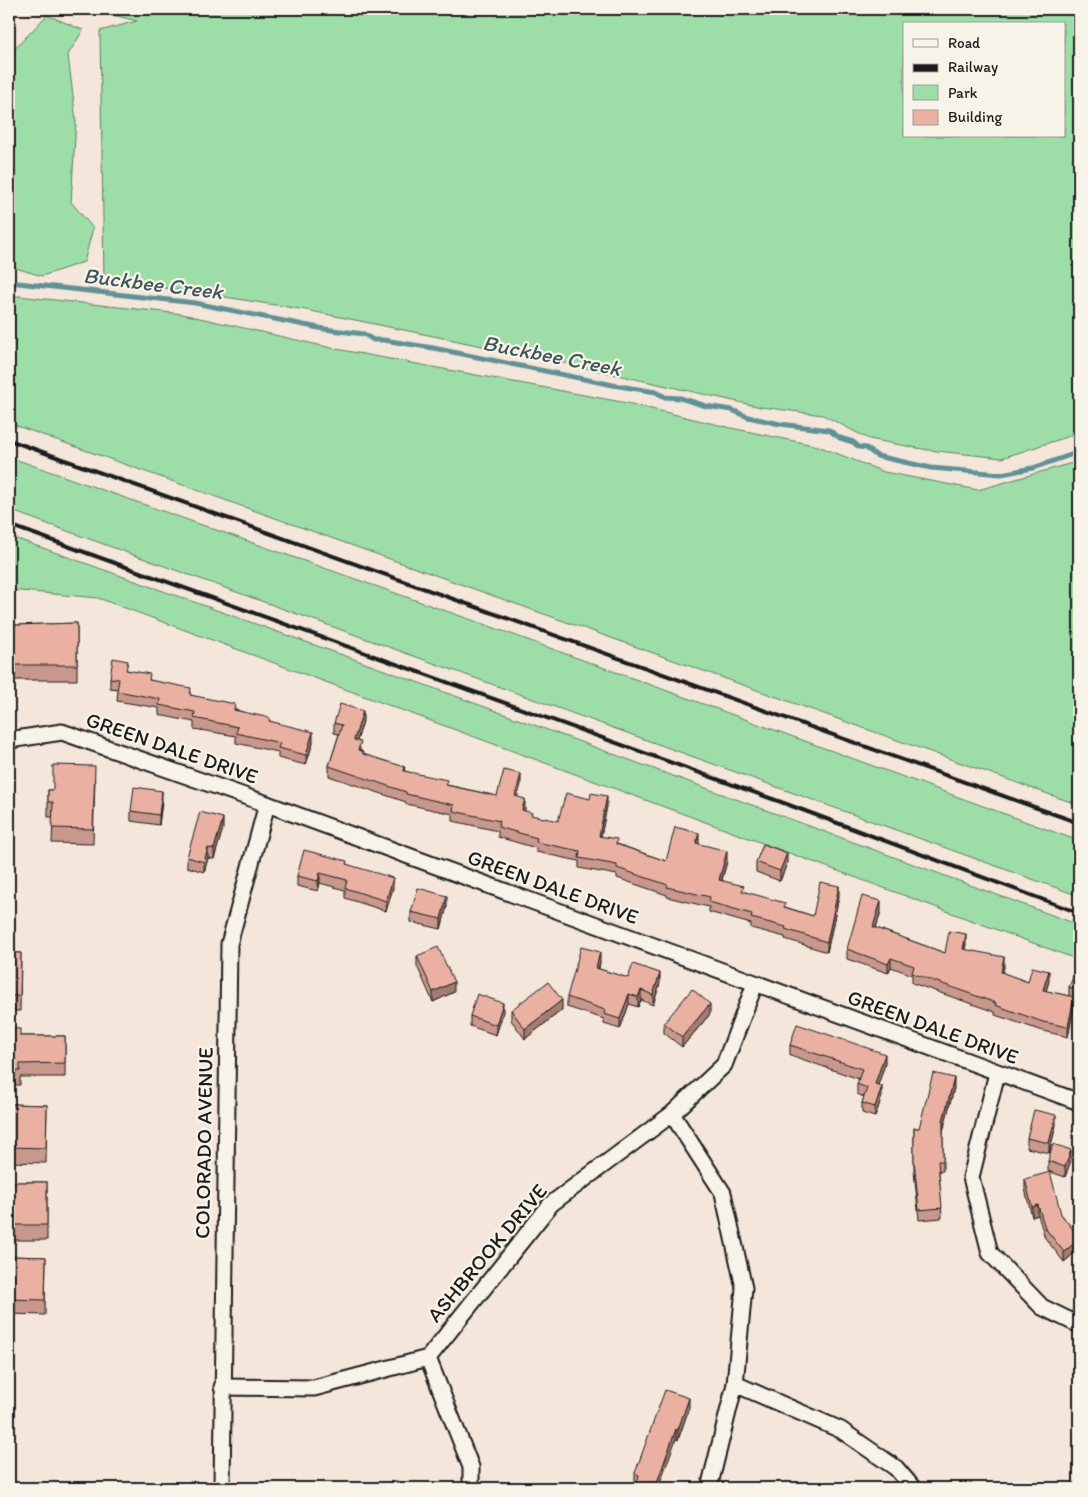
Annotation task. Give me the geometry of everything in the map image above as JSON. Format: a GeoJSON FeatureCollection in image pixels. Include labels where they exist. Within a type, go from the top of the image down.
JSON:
{"type":"FeatureCollection","features":[{"type":"Feature","properties":{"kind":"street","name":"GREEN DALE DRIVE"},"geometry":{"type":"LineString","coordinates":[[9,740],[62,732],[267,804],[1079,1102]]}},
{"type":"Feature","properties":{"kind":"street","name":"COLORADO AVENUE"},"geometry":{"type":"LineString","coordinates":[[222,1488],[229,944],[267,804]]}},
{"type":"Feature","properties":{"kind":"street","name":"ASHBROOK DRIVE"},"geometry":{"type":"LineString","coordinates":[[428,1358],[551,1204],[672,1114],[724,1065],[755,984]]}},
{"type":"Feature","properties":{"kind":"street"},"geometry":{"type":"LineString","coordinates":[[997,1073],[971,1177],[990,1253],[1042,1307],[1079,1325]]}},
{"type":"Feature","properties":{"kind":"street"},"geometry":{"type":"LineString","coordinates":[[672,1114],[723,1193],[744,1288],[735,1384],[709,1488]]}},
{"type":"Feature","properties":{"kind":"street"},"geometry":{"type":"LineString","coordinates":[[222,1387],[314,1388],[428,1358],[471,1467],[471,1488]]}},
{"type":"Feature","properties":{"kind":"street"},"geometry":{"type":"LineString","coordinates":[[735,1384],[842,1430],[896,1468],[913,1488]]}},
{"type":"Feature","properties":{"kind":"green space"},"geometry":{"type":"Polygon","coordinates":[[[97,9],[1079,9],[1079,433],[1002,458],[928,450],[869,439],[823,415],[761,407],[546,359],[306,310],[104,280],[100,31],[137,21],[97,11],[97,9]]]}},
{"type":"Feature","properties":{"kind":"green space"},"geometry":{"type":"Polygon","coordinates":[[[47,15],[83,30],[68,55],[76,121],[71,202],[93,228],[84,262],[42,276],[9,266],[9,55],[47,15]]]}},
{"type":"Feature","properties":{"kind":"green space"},"geometry":{"type":"Polygon","coordinates":[[[9,295],[182,314],[336,349],[627,403],[731,428],[818,446],[884,472],[978,490],[1079,461],[1079,805],[9,423],[9,295]]]}},
{"type":"Feature","properties":{"kind":"green space"},"geometry":{"type":"Polygon","coordinates":[[[9,457],[503,631],[1079,841],[1079,896],[9,510],[9,457]]]}},
{"type":"Feature","properties":{"kind":"green space"},"geometry":{"type":"Polygon","coordinates":[[[9,536],[376,667],[1079,925],[1079,960],[98,598],[9,590],[9,536]]]}},
{"type":"Feature","properties":{"kind":"building"},"geometry":{"type":"Polygon","coordinates":[[[77,623],[77,665],[13,665],[13,625],[77,623]]]}},
{"type":"Feature","properties":{"kind":"building"},"geometry":{"type":"Polygon","coordinates":[[[113,658],[128,661],[126,670],[150,674],[149,680],[191,688],[190,695],[235,704],[234,710],[270,718],[269,721],[313,732],[306,755],[278,748],[280,743],[236,733],[238,727],[194,718],[195,712],[159,705],[160,699],[117,691],[119,679],[110,678],[113,658]]]}},
{"type":"Feature","properties":{"kind":"building"},"geometry":{"type":"Polygon","coordinates":[[[340,704],[363,711],[354,740],[361,742],[358,750],[363,752],[363,754],[405,767],[404,771],[447,780],[446,785],[497,796],[504,770],[521,774],[515,796],[525,799],[522,810],[532,813],[531,815],[558,821],[566,793],[590,799],[591,793],[607,796],[599,836],[617,839],[616,844],[666,861],[675,827],[699,833],[696,843],[727,851],[719,880],[744,886],[742,891],[785,903],[784,907],[813,916],[820,882],[839,886],[827,942],[785,929],[786,927],[751,918],[752,914],[709,902],[710,897],[667,887],[668,885],[617,868],[617,865],[579,858],[580,851],[536,842],[537,838],[498,827],[500,821],[453,811],[454,805],[406,794],[406,792],[329,766],[342,725],[334,723],[340,704]]]}},
{"type":"Feature","properties":{"kind":"building"},"geometry":{"type":"Polygon","coordinates":[[[53,765],[95,766],[93,829],[52,828],[53,802],[48,802],[48,790],[53,790],[53,765]]]}},
{"type":"Feature","properties":{"kind":"building"},"geometry":{"type":"Polygon","coordinates":[[[134,787],[162,791],[159,815],[131,811],[134,787]]]}},
{"type":"Feature","properties":{"kind":"building"},"geometry":{"type":"Polygon","coordinates":[[[200,812],[223,818],[214,849],[208,848],[204,862],[187,857],[200,812]]]}},
{"type":"Feature","properties":{"kind":"building"},"geometry":{"type":"Polygon","coordinates":[[[763,844],[787,853],[780,871],[756,862],[763,844]]]}},
{"type":"Feature","properties":{"kind":"building"},"geometry":{"type":"Polygon","coordinates":[[[304,850],[347,861],[346,864],[393,878],[386,901],[345,888],[347,880],[320,873],[318,881],[297,876],[304,850]]]}},
{"type":"Feature","properties":{"kind":"building"},"geometry":{"type":"Polygon","coordinates":[[[418,888],[447,896],[441,919],[411,912],[418,888]]]}},
{"type":"Feature","properties":{"kind":"building"},"geometry":{"type":"Polygon","coordinates":[[[862,896],[881,901],[873,927],[945,953],[949,931],[966,934],[963,949],[1004,957],[1001,972],[1028,982],[1032,967],[1049,971],[1043,990],[1074,997],[1068,1027],[1043,1022],[912,973],[914,966],[891,958],[888,964],[847,949],[862,896]]]}},
{"type":"Feature","properties":{"kind":"building"},"geometry":{"type":"Polygon","coordinates":[[[438,947],[454,982],[433,992],[417,956],[438,947]]]}},
{"type":"Feature","properties":{"kind":"building"},"geometry":{"type":"Polygon","coordinates":[[[581,947],[600,952],[596,968],[628,978],[633,964],[660,973],[653,995],[641,990],[638,997],[629,994],[620,1019],[604,1014],[605,1010],[567,997],[581,947]]]}},
{"type":"Feature","properties":{"kind":"building"},"geometry":{"type":"Polygon","coordinates":[[[9,953],[21,953],[20,996],[9,996],[9,953]]]}},
{"type":"Feature","properties":{"kind":"building"},"geometry":{"type":"Polygon","coordinates":[[[1077,968],[1079,969],[1079,991],[1069,987],[1077,968]]]}},
{"type":"Feature","properties":{"kind":"building"},"geometry":{"type":"Polygon","coordinates":[[[548,982],[562,1000],[525,1029],[511,1010],[548,982]]]}},
{"type":"Feature","properties":{"kind":"building"},"geometry":{"type":"Polygon","coordinates":[[[692,989],[710,1004],[682,1037],[664,1023],[692,989]]]}},
{"type":"Feature","properties":{"kind":"building"},"geometry":{"type":"Polygon","coordinates":[[[477,994],[503,1003],[496,1025],[470,1016],[477,994]]]}},
{"type":"Feature","properties":{"kind":"building"},"geometry":{"type":"Polygon","coordinates":[[[797,1024],[885,1054],[875,1084],[882,1086],[875,1107],[862,1103],[867,1088],[857,1084],[862,1069],[790,1045],[797,1024]]]}},
{"type":"Feature","properties":{"kind":"building"},"geometry":{"type":"Polygon","coordinates":[[[9,1028],[20,1029],[20,1036],[65,1036],[65,1063],[20,1064],[20,1071],[9,1071],[9,1028]]]}},
{"type":"Feature","properties":{"kind":"building"},"geometry":{"type":"Polygon","coordinates":[[[933,1073],[954,1078],[943,1121],[943,1161],[938,1161],[942,1208],[919,1210],[914,1161],[914,1128],[919,1128],[933,1073]]]}},
{"type":"Feature","properties":{"kind":"building"},"geometry":{"type":"Polygon","coordinates":[[[9,1104],[47,1105],[46,1148],[9,1147],[9,1104]]]}},
{"type":"Feature","properties":{"kind":"building"},"geometry":{"type":"Polygon","coordinates":[[[1034,1110],[1056,1115],[1049,1143],[1027,1138],[1034,1110]]]}},
{"type":"Feature","properties":{"kind":"building"},"geometry":{"type":"Polygon","coordinates":[[[1053,1144],[1071,1150],[1065,1167],[1048,1161],[1053,1144]]]}},
{"type":"Feature","properties":{"kind":"building"},"geometry":{"type":"Polygon","coordinates":[[[1050,1172],[1061,1214],[1079,1237],[1064,1252],[1045,1228],[1038,1205],[1032,1207],[1025,1179],[1050,1172]]]}},
{"type":"Feature","properties":{"kind":"building"},"geometry":{"type":"Polygon","coordinates":[[[9,1182],[47,1182],[47,1225],[9,1225],[9,1182]]]}},
{"type":"Feature","properties":{"kind":"building"},"geometry":{"type":"Polygon","coordinates":[[[9,1256],[46,1257],[45,1300],[9,1299],[9,1256]]]}},
{"type":"Feature","properties":{"kind":"building"},"geometry":{"type":"Polygon","coordinates":[[[665,1390],[689,1398],[655,1488],[636,1488],[639,1475],[635,1473],[665,1390]]]}},
{"type":"Feature","properties":{"kind":"waterway","name":"Buckbee Creek"},"geometry":{"type":"LineString","coordinates":[[9,282],[195,303],[324,329],[364,334],[373,340],[433,348],[656,392],[665,397],[680,398],[706,406],[732,410],[748,417],[780,424],[829,430],[840,438],[853,442],[859,447],[866,448],[877,456],[931,468],[1001,474],[1033,468],[1079,452]]}},
{"type":"Feature","properties":{"kind":"railway"},"geometry":{"type":"LineString","coordinates":[[9,440],[1079,823]]}},
{"type":"Feature","properties":{"kind":"railway"},"geometry":{"type":"LineString","coordinates":[[9,525],[781,802],[1079,913]]}}]}
